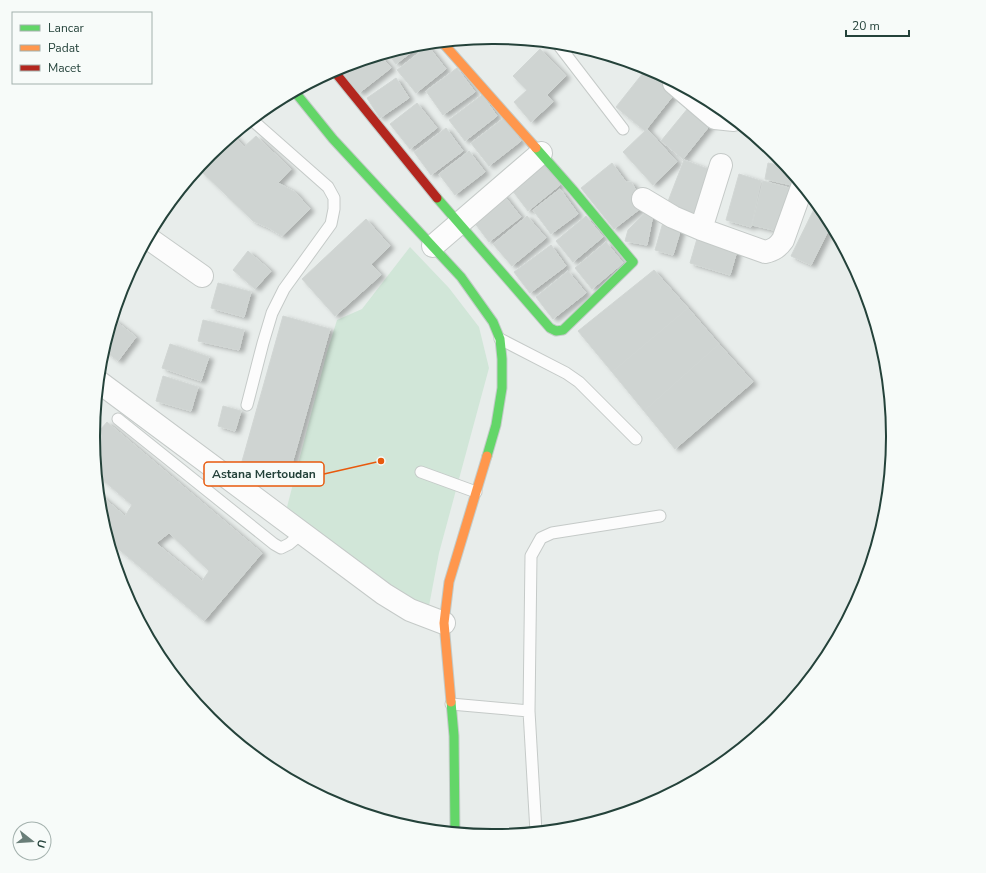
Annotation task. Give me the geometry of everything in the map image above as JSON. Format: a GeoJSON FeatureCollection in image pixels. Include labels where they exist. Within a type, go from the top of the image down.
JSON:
{"type":"FeatureCollection","features":[{"type":"Feature","properties":{"kind":"street"},"geometry":{"type":"LineString","coordinates":[[338,76],[459,224],[550,328],[556,331],[563,330],[633,262],[541,153],[446,47]]}},
{"type":"Feature","properties":{"kind":"street"},"geometry":{"type":"LineString","coordinates":[[298,96],[333,139],[466,283],[493,322],[500,339],[502,388],[496,425],[449,582],[444,623],[454,736],[455,827]]}},
{"type":"Feature","properties":{"kind":"street"},"geometry":{"type":"LineString","coordinates":[[694,100],[715,118],[723,119]]}},
{"type":"Feature","properties":{"kind":"street"},"geometry":{"type":"LineString","coordinates":[[433,246],[541,153]]}},
{"type":"Feature","properties":{"kind":"street"},"geometry":{"type":"LineString","coordinates":[[701,229],[721,165]]}},
{"type":"Feature","properties":{"kind":"street"},"geometry":{"type":"LineString","coordinates":[[643,199],[673,217],[701,229],[765,252],[778,246],[783,240],[800,193]]}},
{"type":"Feature","properties":{"kind":"street"},"geometry":{"type":"LineString","coordinates":[[152,241],[202,276]]}},
{"type":"Feature","properties":{"kind":"street"},"geometry":{"type":"LineString","coordinates":[[104,386],[301,534],[328,552],[384,594],[410,610],[444,623]]}},
{"type":"Feature","properties":{"kind":"lane"},"geometry":{"type":"LineString","coordinates":[[563,51],[623,129]]}},
{"type":"Feature","properties":{"kind":"lane"},"geometry":{"type":"LineString","coordinates":[[247,405],[272,313],[284,289],[331,224],[334,209],[334,198],[328,187],[256,124]]}},
{"type":"Feature","properties":{"kind":"lane"},"geometry":{"type":"LineString","coordinates":[[500,339],[566,373],[579,382],[636,439]]}},
{"type":"Feature","properties":{"kind":"lane"},"geometry":{"type":"LineString","coordinates":[[118,419],[274,544],[281,548],[289,544],[301,534]]}},
{"type":"Feature","properties":{"kind":"lane"},"geometry":{"type":"LineString","coordinates":[[421,472],[476,492]]}},
{"type":"Feature","properties":{"kind":"lane"},"geometry":{"type":"LineString","coordinates":[[536,827],[529,711],[531,556],[541,538],[552,533],[660,516]]}},
{"type":"Feature","properties":{"kind":"lane"},"geometry":{"type":"LineString","coordinates":[[451,704],[529,711]]}},
{"type":"Feature","properties":{"kind":"green space"},"geometry":{"type":"Polygon","coordinates":[[[410,247],[449,288],[479,327],[489,368],[439,553],[429,606],[406,597],[336,546],[287,507],[327,352],[337,320],[362,309],[410,247]]]}},
{"type":"Feature","properties":{"kind":"building"},"geometry":{"type":"Polygon","coordinates":[[[431,49],[446,69],[416,93],[397,70],[422,51],[431,49]]]}},
{"type":"Feature","properties":{"kind":"building"},"geometry":{"type":"Polygon","coordinates":[[[540,49],[566,76],[547,95],[553,102],[531,122],[514,102],[527,90],[513,76],[540,49]]]}},
{"type":"Feature","properties":{"kind":"building"},"geometry":{"type":"Polygon","coordinates":[[[410,53],[396,64],[390,57],[410,53]]]}},
{"type":"Feature","properties":{"kind":"building"},"geometry":{"type":"Polygon","coordinates":[[[384,59],[391,68],[359,93],[344,74],[384,59]]]}},
{"type":"Feature","properties":{"kind":"building"},"geometry":{"type":"Polygon","coordinates":[[[457,68],[475,92],[443,115],[426,91],[457,68]]]}},
{"type":"Feature","properties":{"kind":"building"},"geometry":{"type":"Polygon","coordinates":[[[642,74],[666,83],[676,92],[645,131],[616,107],[642,74]]]}},
{"type":"Feature","properties":{"kind":"building"},"geometry":{"type":"Polygon","coordinates":[[[396,78],[409,98],[380,118],[367,98],[396,78]]]}},
{"type":"Feature","properties":{"kind":"building"},"geometry":{"type":"Polygon","coordinates":[[[482,95],[497,116],[465,141],[449,120],[482,95]]]}},
{"type":"Feature","properties":{"kind":"building"},"geometry":{"type":"Polygon","coordinates":[[[693,102],[715,119],[683,159],[661,141],[693,102]]]}},
{"type":"Feature","properties":{"kind":"building"},"geometry":{"type":"Polygon","coordinates":[[[417,103],[437,128],[410,149],[390,124],[417,103]]]}},
{"type":"Feature","properties":{"kind":"building"},"geometry":{"type":"Polygon","coordinates":[[[504,118],[521,141],[489,166],[471,143],[504,118]]]}},
{"type":"Feature","properties":{"kind":"building"},"geometry":{"type":"Polygon","coordinates":[[[446,128],[463,151],[431,175],[414,152],[446,128]]]}},
{"type":"Feature","properties":{"kind":"building"},"geometry":{"type":"Polygon","coordinates":[[[647,129],[677,162],[653,185],[623,152],[647,129]]]}},
{"type":"Feature","properties":{"kind":"building"},"geometry":{"type":"Polygon","coordinates":[[[256,136],[291,169],[278,183],[295,192],[310,209],[282,236],[253,221],[203,173],[237,139],[244,147],[256,136]]]}},
{"type":"Feature","properties":{"kind":"building"},"geometry":{"type":"Polygon","coordinates":[[[469,151],[485,172],[455,195],[439,174],[469,151]]]}},
{"type":"Feature","properties":{"kind":"building"},"geometry":{"type":"Polygon","coordinates":[[[541,160],[560,185],[528,211],[509,186],[541,160]]]}},
{"type":"Feature","properties":{"kind":"building"},"geometry":{"type":"Polygon","coordinates":[[[684,160],[713,171],[696,216],[667,204],[684,160]]]}},
{"type":"Feature","properties":{"kind":"building"},"geometry":{"type":"Polygon","coordinates":[[[612,163],[626,182],[631,182],[645,205],[614,229],[581,188],[612,163]]]}},
{"type":"Feature","properties":{"kind":"building"},"geometry":{"type":"Polygon","coordinates":[[[768,163],[776,165],[794,186],[765,179],[768,163]]]}},
{"type":"Feature","properties":{"kind":"building"},"geometry":{"type":"Polygon","coordinates":[[[739,174],[761,181],[751,227],[726,220],[739,174]]]}},
{"type":"Feature","properties":{"kind":"building"},"geometry":{"type":"Polygon","coordinates":[[[763,181],[793,189],[782,232],[752,225],[763,181]]]}},
{"type":"Feature","properties":{"kind":"building"},"geometry":{"type":"Polygon","coordinates":[[[560,189],[578,214],[551,234],[533,210],[560,189]]]}},
{"type":"Feature","properties":{"kind":"building"},"geometry":{"type":"Polygon","coordinates":[[[502,193],[521,217],[489,242],[471,218],[502,193]]]}},
{"type":"Feature","properties":{"kind":"building"},"geometry":{"type":"Polygon","coordinates":[[[813,210],[828,232],[811,265],[791,256],[813,210]]]}},
{"type":"Feature","properties":{"kind":"building"},"geometry":{"type":"Polygon","coordinates":[[[645,213],[653,215],[647,245],[625,241],[628,230],[645,213]]]}},
{"type":"Feature","properties":{"kind":"building"},"geometry":{"type":"Polygon","coordinates":[[[527,216],[546,238],[512,266],[493,244],[527,216]]]}},
{"type":"Feature","properties":{"kind":"building"},"geometry":{"type":"Polygon","coordinates":[[[586,216],[603,237],[573,262],[556,241],[586,216]]]}},
{"type":"Feature","properties":{"kind":"building"},"geometry":{"type":"Polygon","coordinates":[[[366,219],[390,246],[371,264],[381,275],[335,316],[302,279],[366,219]]]}},
{"type":"Feature","properties":{"kind":"building"},"geometry":{"type":"Polygon","coordinates":[[[664,219],[682,225],[673,255],[655,250],[664,219]]]}},
{"type":"Feature","properties":{"kind":"building"},"geometry":{"type":"Polygon","coordinates":[[[699,232],[739,244],[730,275],[690,263],[699,232]]]}},
{"type":"Feature","properties":{"kind":"building"},"geometry":{"type":"Polygon","coordinates":[[[606,242],[623,263],[592,289],[575,268],[606,242]]]}},
{"type":"Feature","properties":{"kind":"building"},"geometry":{"type":"Polygon","coordinates":[[[551,245],[566,266],[530,293],[514,272],[551,245]]]}},
{"type":"Feature","properties":{"kind":"building"},"geometry":{"type":"Polygon","coordinates":[[[248,251],[271,271],[255,289],[233,270],[248,251]]]}},
{"type":"Feature","properties":{"kind":"building"},"geometry":{"type":"Polygon","coordinates":[[[654,270],[688,308],[612,372],[578,331],[654,270]]]}},
{"type":"Feature","properties":{"kind":"building"},"geometry":{"type":"Polygon","coordinates":[[[568,271],[586,293],[553,319],[536,297],[568,271]]]}},
{"type":"Feature","properties":{"kind":"building"},"geometry":{"type":"Polygon","coordinates":[[[218,283],[251,292],[244,317],[211,308],[218,283]]]}},
{"type":"Feature","properties":{"kind":"building"},"geometry":{"type":"Polygon","coordinates":[[[688,308],[719,344],[644,411],[612,372],[688,308]]]}},
{"type":"Feature","properties":{"kind":"building"},"geometry":{"type":"Polygon","coordinates":[[[283,316],[330,329],[288,478],[241,465],[283,316]]]}},
{"type":"Feature","properties":{"kind":"building"},"geometry":{"type":"Polygon","coordinates":[[[203,320],[244,330],[239,350],[198,341],[203,320]]]}},
{"type":"Feature","properties":{"kind":"building"},"geometry":{"type":"Polygon","coordinates":[[[117,323],[136,337],[118,361],[109,354],[117,323]]]}},
{"type":"Feature","properties":{"kind":"building"},"geometry":{"type":"Polygon","coordinates":[[[170,344],[209,357],[201,381],[162,368],[170,344]]]}},
{"type":"Feature","properties":{"kind":"building"},"geometry":{"type":"Polygon","coordinates":[[[719,344],[753,382],[675,449],[644,411],[719,344]]]}},
{"type":"Feature","properties":{"kind":"building"},"geometry":{"type":"Polygon","coordinates":[[[163,376],[198,387],[191,411],[156,401],[163,376]]]}},
{"type":"Feature","properties":{"kind":"building"},"geometry":{"type":"Polygon","coordinates":[[[223,406],[241,411],[235,431],[218,426],[223,406]]]}},
{"type":"Feature","properties":{"kind":"building"},"geometry":{"type":"Polygon","coordinates":[[[107,422],[262,553],[204,621],[117,547],[106,500],[125,516],[132,505],[103,480],[100,430],[107,422]],[[169,533],[156,543],[202,581],[209,571],[169,533]]]}},
{"type":"Feature","properties":{"kind":"traffic: fast"},"geometry":{"type":"LineString","coordinates":[[298,96],[333,139],[461,277],[493,322],[500,339],[502,388],[496,425],[487,456]]}},
{"type":"Feature","properties":{"kind":"traffic: fast"},"geometry":{"type":"LineString","coordinates":[[437,198],[550,328],[556,331],[563,330],[633,262],[536,148]]}},
{"type":"Feature","properties":{"kind":"traffic: fast"},"geometry":{"type":"LineString","coordinates":[[451,702],[454,736],[455,827]]}},
{"type":"Feature","properties":{"kind":"traffic: slow"},"geometry":{"type":"LineString","coordinates":[[446,47],[536,148]]}},
{"type":"Feature","properties":{"kind":"traffic: slow"},"geometry":{"type":"LineString","coordinates":[[451,702],[444,623],[449,582],[487,456]]}},
{"type":"Feature","properties":{"kind":"traffic: jam"},"geometry":{"type":"LineString","coordinates":[[338,76],[437,198]]}},
{"type":"Feature","properties":{"kind":"place","name":"Astana Mertoudan"},"geometry":{"type":"Point","coordinates":[381,461]}}]}
